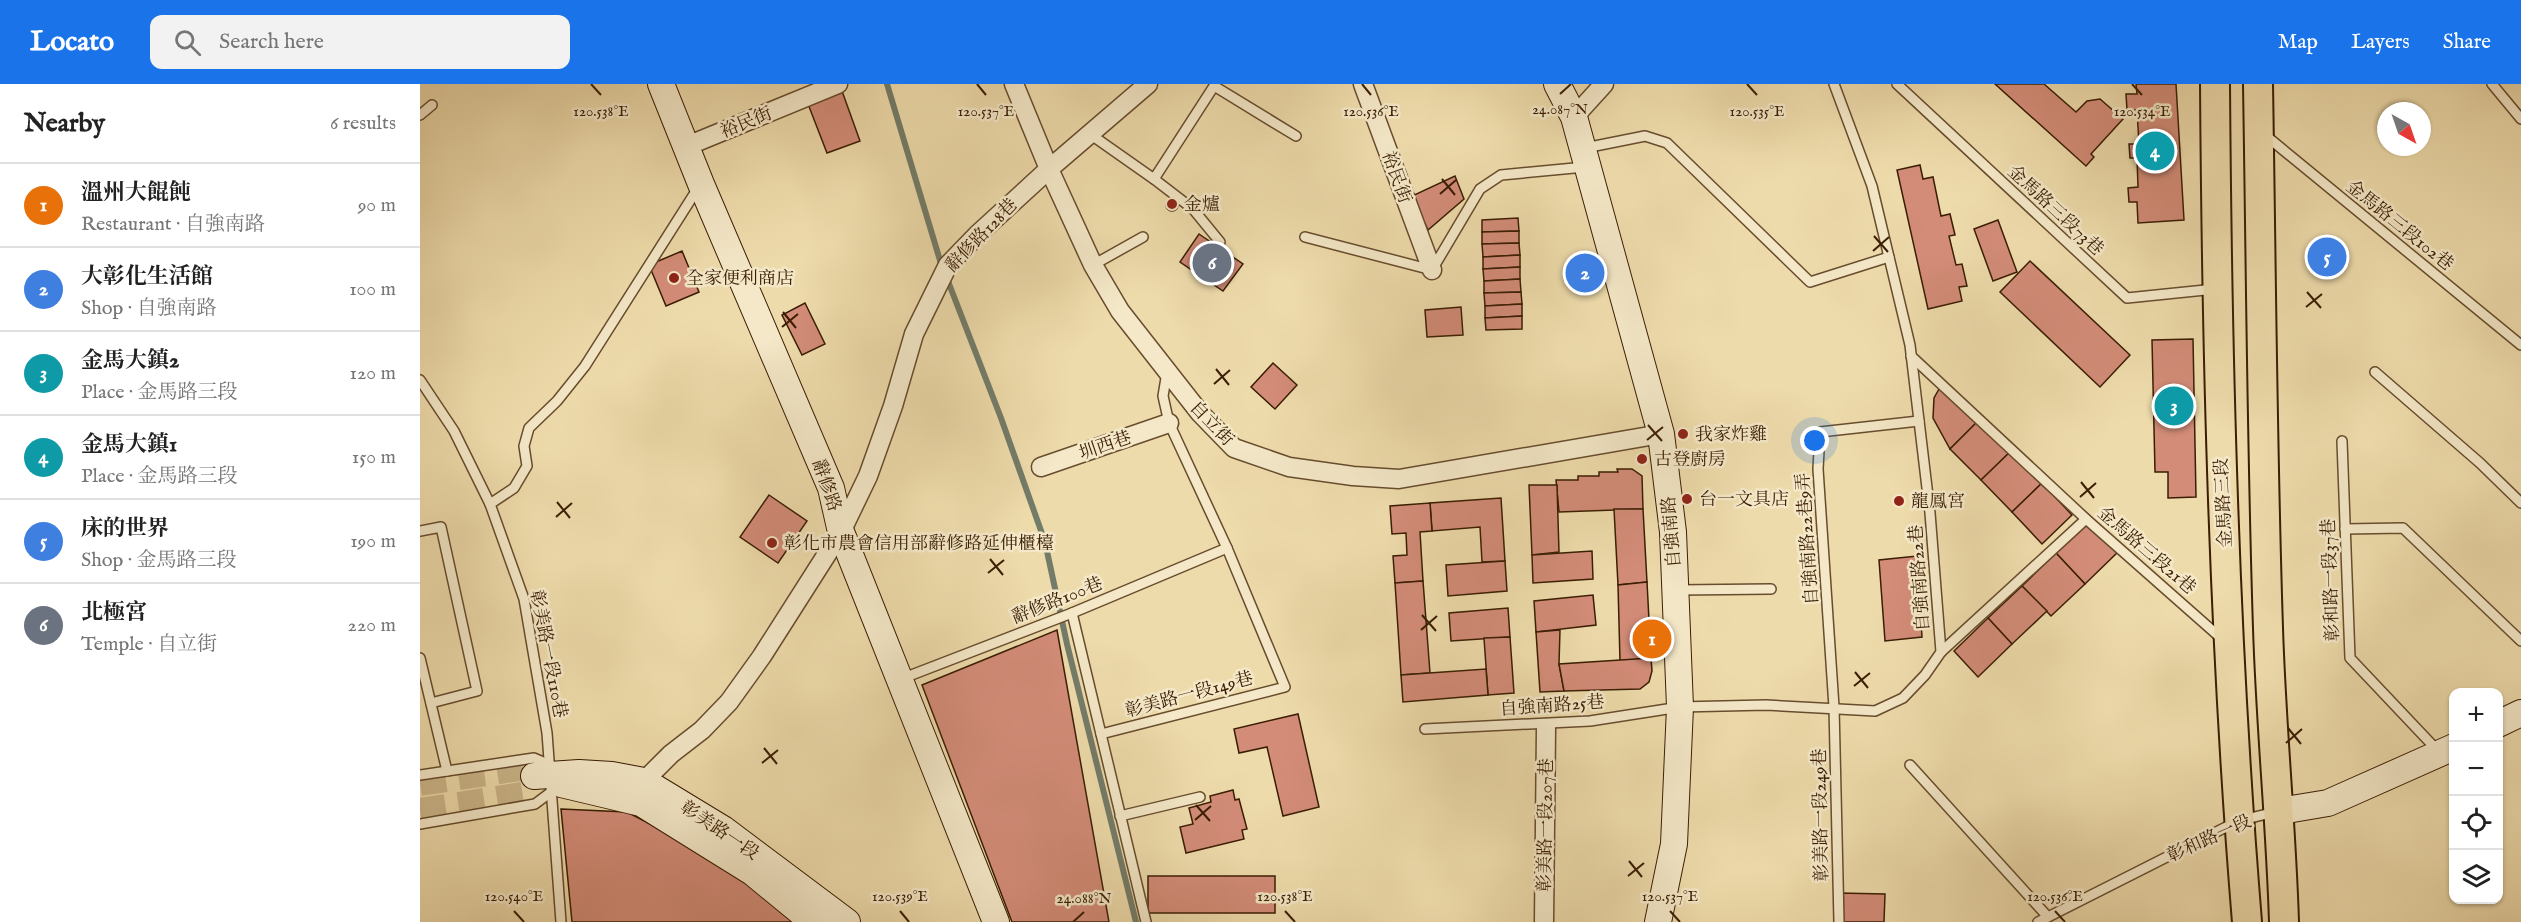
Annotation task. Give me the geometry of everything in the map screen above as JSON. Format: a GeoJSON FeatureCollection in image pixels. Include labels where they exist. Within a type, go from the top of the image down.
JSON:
{"type":"FeatureCollection","features":[{"type":"Feature","properties":{"kind":"main road","name":"金馬路三段"},"geometry":{"type":"LineString","coordinates":[[2215,84],[2216,289],[2220,444],[2238,821],[2247,922]]}},
{"type":"Feature","properties":{"kind":"main road"},"geometry":{"type":"LineString","coordinates":[[2258,84],[2262,411],[2268,631],[2280,811],[2284,922]]}},
{"type":"Feature","properties":{"kind":"street","name":"辭修路"},"geometry":{"type":"LineString","coordinates":[[662,84],[701,184],[831,488],[841,532],[996,922]]}},
{"type":"Feature","properties":{"kind":"street","name":"裕民街"},"geometry":{"type":"LineString","coordinates":[[687,146],[838,84]]}},
{"type":"Feature","properties":{"kind":"street","name":"自立街"},"geometry":{"type":"LineString","coordinates":[[1014,84],[1049,169],[1093,265],[1120,311],[1200,412],[1234,448],[1289,467],[1353,476],[1399,479],[1661,434]]}},
{"type":"Feature","properties":{"kind":"street","name":"辭修路128巷"},"geometry":{"type":"LineString","coordinates":[[642,792],[671,754],[702,730],[729,702],[774,637],[841,532],[868,476],[893,406],[914,334],[948,265],[976,235],[1148,84]]}},
{"type":"Feature","properties":{"kind":"street","name":"裕民街"},"geometry":{"type":"LineString","coordinates":[[1363,84],[1432,270]]}},
{"type":"Feature","properties":{"kind":"street","name":"自強南路"},"geometry":{"type":"LineString","coordinates":[[1557,84],[1574,117],[1661,434],[1673,532],[1680,707],[1674,844],[1658,922]]}},
{"type":"Feature","properties":{"kind":"street"},"geometry":{"type":"LineString","coordinates":[[1574,117],[1604,84]]}},
{"type":"Feature","properties":{"kind":"street","name":"圳西巷"},"geometry":{"type":"LineString","coordinates":[[1041,467],[1169,423]]}},
{"type":"Feature","properties":{"kind":"street"},"geometry":{"type":"LineString","coordinates":[[2503,722],[2521,713]]}},
{"type":"Feature","properties":{"kind":"street","name":"彰美路一段207巷"},"geometry":{"type":"LineString","coordinates":[[1544,922],[1546,728]]}},
{"type":"Feature","properties":{"kind":"street","name":"彰和路一段"},"geometry":{"type":"LineString","coordinates":[[2280,811],[2328,803],[2447,750]]}},
{"type":"Feature","properties":{"kind":"street","name":"彰美路一段"},"geometry":{"type":"LineString","coordinates":[[542,779],[578,780],[612,775],[642,792],[723,829],[847,922]]}},
{"type":"Feature","properties":{"kind":"street","name":"彰美路一段"},"geometry":{"type":"LineString","coordinates":[[642,792],[752,872],[813,922]]}},
{"type":"Feature","properties":{"kind":"lane","name":"自強南路22巷"},"geometry":{"type":"LineString","coordinates":[[1680,707],[1766,705],[1875,711],[1903,698],[1925,675],[1941,652],[1930,513],[1911,356],[1872,186],[1834,84]]}},
{"type":"Feature","properties":{"kind":"lane","name":"金馬路三段73巷"},"geometry":{"type":"LineString","coordinates":[[1897,84],[2127,298],[2216,289]]}},
{"type":"Feature","properties":{"kind":"lane"},"geometry":{"type":"LineString","coordinates":[[2492,84],[2521,119]]}},
{"type":"Feature","properties":{"kind":"lane"},"geometry":{"type":"LineString","coordinates":[[1154,179],[1214,86],[1296,136]]}},
{"type":"Feature","properties":{"kind":"lane"},"geometry":{"type":"LineString","coordinates":[[420,115],[432,105]]}},
{"type":"Feature","properties":{"kind":"lane","name":"金馬路三段102巷"},"geometry":{"type":"LineString","coordinates":[[2259,130],[2521,345]]}},
{"type":"Feature","properties":{"kind":"lane"},"geometry":{"type":"LineString","coordinates":[[1090,134],[1193,209],[1220,242]]}},
{"type":"Feature","properties":{"kind":"lane"},"geometry":{"type":"LineString","coordinates":[[1305,237],[1432,270],[1480,189],[1501,175],[1585,158],[1645,136],[1667,142],[1810,282],[1889,257]]}},
{"type":"Feature","properties":{"kind":"lane"},"geometry":{"type":"LineString","coordinates":[[490,504],[514,488],[527,466],[524,446],[529,428],[557,401],[585,366],[701,184]]}},
{"type":"Feature","properties":{"kind":"lane"},"geometry":{"type":"LineString","coordinates":[[1093,265],[1143,237]]}},
{"type":"Feature","properties":{"kind":"lane","name":"金馬路三段21巷"},"geometry":{"type":"LineString","coordinates":[[1911,356],[2086,519],[2230,646]]}},
{"type":"Feature","properties":{"kind":"lane"},"geometry":{"type":"LineString","coordinates":[[1167,372],[1162,396],[1169,423],[1227,548]]}},
{"type":"Feature","properties":{"kind":"lane"},"geometry":{"type":"LineString","coordinates":[[2374,372],[2480,464],[2521,503]]}},
{"type":"Feature","properties":{"kind":"lane","name":"彰美路一段110巷"},"geometry":{"type":"LineString","coordinates":[[420,380],[454,431],[490,504],[524,599],[542,779],[561,922]]}},
{"type":"Feature","properties":{"kind":"lane","name":"自強南路22巷9弄"},"geometry":{"type":"LineString","coordinates":[[1834,707],[1818,469],[1821,432],[1919,421]]}},
{"type":"Feature","properties":{"kind":"lane","name":"彰和路一段37巷"},"geometry":{"type":"LineString","coordinates":[[2342,441],[2350,658],[2447,750]]}},
{"type":"Feature","properties":{"kind":"lane"},"geometry":{"type":"LineString","coordinates":[[1941,652],[2086,519]]}},
{"type":"Feature","properties":{"kind":"lane"},"geometry":{"type":"LineString","coordinates":[[420,531],[441,527],[477,691],[430,703]]}},
{"type":"Feature","properties":{"kind":"lane"},"geometry":{"type":"LineString","coordinates":[[2344,529],[2403,528],[2521,641]]}},
{"type":"Feature","properties":{"kind":"lane","name":"辭修路100巷"},"geometry":{"type":"LineString","coordinates":[[898,680],[1072,613],[1227,548]]}},
{"type":"Feature","properties":{"kind":"lane","name":"彰美路一段149巷"},"geometry":{"type":"LineString","coordinates":[[1101,734],[1285,687],[1227,548]]}},
{"type":"Feature","properties":{"kind":"lane"},"geometry":{"type":"LineString","coordinates":[[1675,590],[1771,589]]}},
{"type":"Feature","properties":{"kind":"lane"},"geometry":{"type":"LineString","coordinates":[[1072,613],[1146,922]]}},
{"type":"Feature","properties":{"kind":"lane"},"geometry":{"type":"LineString","coordinates":[[420,658],[447,771]]}},
{"type":"Feature","properties":{"kind":"lane","name":"自強南路25巷"},"geometry":{"type":"LineString","coordinates":[[1425,729],[1590,721],[1680,707]]}},
{"type":"Feature","properties":{"kind":"lane","name":"彰美路一段249巷"},"geometry":{"type":"LineString","coordinates":[[1834,707],[1839,922]]}},
{"type":"Feature","properties":{"kind":"lane"},"geometry":{"type":"LineString","coordinates":[[1910,765],[2048,917]]}},
{"type":"Feature","properties":{"kind":"lane"},"geometry":{"type":"LineString","coordinates":[[420,775],[447,771],[542,779]]}},
{"type":"Feature","properties":{"kind":"lane"},"geometry":{"type":"LineString","coordinates":[[420,824],[542,779]]}},
{"type":"Feature","properties":{"kind":"lane"},"geometry":{"type":"LineString","coordinates":[[1120,816],[1200,797]]}},
{"type":"Feature","properties":{"kind":"lane","name":"彰和路一段"},"geometry":{"type":"LineString","coordinates":[[2038,922],[2238,821],[2280,811]]}},
{"type":"Feature","properties":{"kind":"building"},"geometry":{"type":"Polygon","coordinates":[[[1995,84],[2044,84],[2076,112],[2087,101],[2100,99],[2123,119],[2091,154],[2094,157],[2086,166],[1995,84]]]}},
{"type":"Feature","properties":{"kind":"building"},"geometry":{"type":"Polygon","coordinates":[[[2136,84],[2176,84],[2184,220],[2138,223],[2137,202],[2129,202],[2128,188],[2138,187],[2137,158],[2130,158],[2129,144],[2139,144],[2137,110],[2127,110],[2126,94],[2137,94],[2136,84]]]}},
{"type":"Feature","properties":{"kind":"building"},"geometry":{"type":"Polygon","coordinates":[[[842,91],[860,141],[827,153],[808,104],[842,91]]]}},
{"type":"Feature","properties":{"kind":"building"},"geometry":{"type":"Polygon","coordinates":[[[1920,165],[1923,179],[1933,177],[1941,216],[1950,214],[1955,235],[1949,236],[1956,265],[1962,264],[1967,286],[1959,287],[1962,301],[1928,309],[1897,170],[1920,165]]]}},
{"type":"Feature","properties":{"kind":"building"},"geometry":{"type":"Polygon","coordinates":[[[1455,176],[1464,199],[1428,230],[1412,196],[1455,176]]]}},
{"type":"Feature","properties":{"kind":"building","name":"金爐"},"geometry":{"type":"Polygon","coordinates":[[[1172,199],[1178,205],[1172,211],[1166,205],[1172,199]]]}},
{"type":"Feature","properties":{"kind":"building"},"geometry":{"type":"Polygon","coordinates":[[[1518,218],[1519,231],[1482,232],[1482,220],[1518,218]]]}},
{"type":"Feature","properties":{"kind":"building"},"geometry":{"type":"Polygon","coordinates":[[[1998,220],[2017,272],[1993,281],[1974,229],[1998,220]]]}},
{"type":"Feature","properties":{"kind":"building"},"geometry":{"type":"Polygon","coordinates":[[[1519,231],[1519,243],[1482,244],[1482,232],[1519,231]]]}},
{"type":"Feature","properties":{"kind":"building"},"geometry":{"type":"Polygon","coordinates":[[[1199,234],[1243,264],[1223,291],[1180,262],[1199,234]]]}},
{"type":"Feature","properties":{"kind":"building"},"geometry":{"type":"Polygon","coordinates":[[[1519,243],[1520,255],[1483,257],[1482,244],[1519,243]]]}},
{"type":"Feature","properties":{"kind":"building","name":"全家便利商店"},"geometry":{"type":"Polygon","coordinates":[[[682,251],[699,292],[666,306],[649,265],[682,251]]]}},
{"type":"Feature","properties":{"kind":"building"},"geometry":{"type":"Polygon","coordinates":[[[1520,255],[1520,267],[1483,269],[1483,257],[1520,255]]]}},
{"type":"Feature","properties":{"kind":"building"},"geometry":{"type":"Polygon","coordinates":[[[2030,261],[2130,355],[2100,387],[2000,292],[2030,261]]]}},
{"type":"Feature","properties":{"kind":"building"},"geometry":{"type":"Polygon","coordinates":[[[1520,267],[1520,279],[1484,281],[1483,269],[1520,267]]]}},
{"type":"Feature","properties":{"kind":"building"},"geometry":{"type":"Polygon","coordinates":[[[1520,279],[1521,292],[1484,293],[1484,281],[1520,279]]]}},
{"type":"Feature","properties":{"kind":"building"},"geometry":{"type":"Polygon","coordinates":[[[1521,292],[1522,304],[1485,306],[1484,293],[1521,292]]]}},
{"type":"Feature","properties":{"kind":"building"},"geometry":{"type":"Polygon","coordinates":[[[805,303],[825,344],[802,355],[782,315],[805,303]]]}},
{"type":"Feature","properties":{"kind":"building"},"geometry":{"type":"Polygon","coordinates":[[[1522,304],[1522,316],[1485,318],[1485,306],[1522,304]]]}},
{"type":"Feature","properties":{"kind":"building"},"geometry":{"type":"Polygon","coordinates":[[[1461,307],[1463,335],[1427,337],[1425,310],[1461,307]]]}},
{"type":"Feature","properties":{"kind":"building"},"geometry":{"type":"Polygon","coordinates":[[[1522,316],[1522,329],[1486,330],[1485,318],[1522,316]]]}},
{"type":"Feature","properties":{"kind":"building"},"geometry":{"type":"Polygon","coordinates":[[[2193,339],[2196,497],[2168,498],[2168,472],[2155,472],[2152,340],[2193,339]]]}},
{"type":"Feature","properties":{"kind":"building"},"geometry":{"type":"Polygon","coordinates":[[[1273,363],[1297,385],[1275,409],[1251,387],[1273,363]]]}},
{"type":"Feature","properties":{"kind":"building"},"geometry":{"type":"Polygon","coordinates":[[[1945,387],[1980,419],[1950,449],[1933,418],[1934,398],[1939,389],[1945,387]]]}},
{"type":"Feature","properties":{"kind":"building"},"geometry":{"type":"Polygon","coordinates":[[[1980,419],[2011,451],[1981,480],[1950,449],[1980,419]]]}},
{"type":"Feature","properties":{"kind":"building"},"geometry":{"type":"Polygon","coordinates":[[[2011,451],[2042,483],[2012,512],[1981,480],[2011,451]]]}},
{"type":"Feature","properties":{"kind":"building"},"geometry":{"type":"Polygon","coordinates":[[[1617,469],[1632,469],[1642,476],[1643,509],[1559,512],[1556,480],[1578,480],[1578,476],[1599,476],[1599,472],[1618,472],[1617,469]]]}},
{"type":"Feature","properties":{"kind":"building"},"geometry":{"type":"Polygon","coordinates":[[[2042,483],[2072,515],[2042,544],[2012,512],[2042,483]]]}},
{"type":"Feature","properties":{"kind":"building"},"geometry":{"type":"Polygon","coordinates":[[[1529,485],[1557,485],[1559,552],[1532,555],[1529,485]]]}},
{"type":"Feature","properties":{"kind":"building"},"geometry":{"type":"Polygon","coordinates":[[[769,495],[807,521],[778,563],[740,537],[769,495]]]}},
{"type":"Feature","properties":{"kind":"building"},"geometry":{"type":"Polygon","coordinates":[[[1501,498],[1505,561],[1482,562],[1480,527],[1432,531],[1430,503],[1501,498]]]}},
{"type":"Feature","properties":{"kind":"building"},"geometry":{"type":"Polygon","coordinates":[[[1430,503],[1432,531],[1420,532],[1423,581],[1395,583],[1393,556],[1407,555],[1406,533],[1392,534],[1390,506],[1430,503]]]}},
{"type":"Feature","properties":{"kind":"building"},"geometry":{"type":"Polygon","coordinates":[[[1614,509],[1643,509],[1647,582],[1618,585],[1614,509]]]}},
{"type":"Feature","properties":{"kind":"building"},"geometry":{"type":"Polygon","coordinates":[[[2090,521],[2119,551],[2085,584],[2056,553],[2090,521]]]}},
{"type":"Feature","properties":{"kind":"building"},"geometry":{"type":"Polygon","coordinates":[[[1592,551],[1593,579],[1533,583],[1532,555],[1592,551]]]}},
{"type":"Feature","properties":{"kind":"building"},"geometry":{"type":"Polygon","coordinates":[[[2056,553],[2085,584],[2051,616],[2022,586],[2056,553]]]}},
{"type":"Feature","properties":{"kind":"building"},"geometry":{"type":"Polygon","coordinates":[[[1917,556],[1922,637],[1885,641],[1879,560],[1917,556]]]}},
{"type":"Feature","properties":{"kind":"building"},"geometry":{"type":"Polygon","coordinates":[[[1505,561],[1507,591],[1448,596],[1446,565],[1505,561]]]}},
{"type":"Feature","properties":{"kind":"building"},"geometry":{"type":"Polygon","coordinates":[[[1423,581],[1430,673],[1401,675],[1395,583],[1423,581]]]}},
{"type":"Feature","properties":{"kind":"building"},"geometry":{"type":"Polygon","coordinates":[[[1647,582],[1651,658],[1620,661],[1618,585],[1647,582]]]}},
{"type":"Feature","properties":{"kind":"building"},"geometry":{"type":"Polygon","coordinates":[[[2022,586],[2047,611],[2012,644],[1988,618],[2022,586]]]}},
{"type":"Feature","properties":{"kind":"building"},"geometry":{"type":"Polygon","coordinates":[[[1593,595],[1596,625],[1536,632],[1534,601],[1593,595]]]}},
{"type":"Feature","properties":{"kind":"building"},"geometry":{"type":"Polygon","coordinates":[[[1508,608],[1510,637],[1451,641],[1449,613],[1508,608]]]}},
{"type":"Feature","properties":{"kind":"building"},"geometry":{"type":"Polygon","coordinates":[[[1988,618],[2012,644],[1978,677],[1954,651],[1988,618]]]}},
{"type":"Feature","properties":{"kind":"building"},"geometry":{"type":"Polygon","coordinates":[[[1057,630],[1109,922],[1012,922],[922,685],[1057,630]]]}},
{"type":"Feature","properties":{"kind":"building"},"geometry":{"type":"Polygon","coordinates":[[[1560,630],[1559,664],[1564,691],[1540,692],[1536,632],[1560,630]]]}},
{"type":"Feature","properties":{"kind":"building"},"geometry":{"type":"Polygon","coordinates":[[[1510,637],[1514,693],[1488,695],[1484,638],[1510,637]]]}},
{"type":"Feature","properties":{"kind":"building"},"geometry":{"type":"Polygon","coordinates":[[[1651,658],[1652,671],[1649,682],[1640,689],[1564,691],[1559,664],[1651,658]]]}},
{"type":"Feature","properties":{"kind":"building"},"geometry":{"type":"Polygon","coordinates":[[[1486,669],[1488,695],[1403,702],[1401,675],[1486,669]]]}},
{"type":"Feature","properties":{"kind":"building"},"geometry":{"type":"Polygon","coordinates":[[[1298,714],[1319,807],[1283,816],[1267,747],[1239,753],[1234,729],[1298,714]]]}},
{"type":"Feature","properties":{"kind":"building"},"geometry":{"type":"Polygon","coordinates":[[[1233,790],[1235,800],[1239,799],[1247,829],[1242,830],[1244,839],[1186,853],[1180,827],[1193,824],[1189,808],[1211,802],[1210,796],[1233,790]]]}},
{"type":"Feature","properties":{"kind":"building"},"geometry":{"type":"Polygon","coordinates":[[[561,809],[627,812],[720,860],[801,922],[572,922],[561,809]]]}},
{"type":"Feature","properties":{"kind":"building"},"geometry":{"type":"Polygon","coordinates":[[[1148,876],[1275,876],[1275,913],[1148,913],[1148,876]]]}},
{"type":"Feature","properties":{"kind":"building"},"geometry":{"type":"Polygon","coordinates":[[[1838,893],[1885,894],[1884,922],[1839,922],[1838,893]]]}},
{"type":"Feature","properties":{"kind":"waterway"},"geometry":{"type":"LineString","coordinates":[[887,84],[942,267]]}},
{"type":"Feature","properties":{"kind":"waterway"},"geometry":{"type":"LineString","coordinates":[[946,276],[1001,418],[1045,542],[1067,644],[1136,922]]}},
{"type":"Feature","properties":{"kind":"tunnel"},"geometry":{"type":"LineString","coordinates":[[420,783],[533,766]]}},
{"type":"Feature","properties":{"kind":"tunnel"},"geometry":{"type":"LineString","coordinates":[[420,811],[535,793]]}},
{"type":"Feature","properties":{"kind":"place","name":"金馬大鎮1"},"geometry":{"type":"Point","coordinates":[2155,151]}},
{"type":"Feature","properties":{"kind":"place","name":"金爐"},"geometry":{"type":"Point","coordinates":[1172,204]}},
{"type":"Feature","properties":{"kind":"place","name":"床的世界"},"geometry":{"type":"Point","coordinates":[2327,257]}},
{"type":"Feature","properties":{"kind":"place","name":"北極宮"},"geometry":{"type":"Point","coordinates":[1212,263]}},
{"type":"Feature","properties":{"kind":"place","name":"大彰化生活館"},"geometry":{"type":"Point","coordinates":[1585,273]}},
{"type":"Feature","properties":{"kind":"place","name":"全家便利商店"},"geometry":{"type":"Point","coordinates":[674,278]}},
{"type":"Feature","properties":{"kind":"place","name":"金馬大鎮2"},"geometry":{"type":"Point","coordinates":[2174,406]}},
{"type":"Feature","properties":{"kind":"place","name":"我家炸雞"},"geometry":{"type":"Point","coordinates":[1683,434]}},
{"type":"Feature","properties":{"kind":"place","name":"古登廚房"},"geometry":{"type":"Point","coordinates":[1642,459]}},
{"type":"Feature","properties":{"kind":"place","name":"台一文具店"},"geometry":{"type":"Point","coordinates":[1687,499]}},
{"type":"Feature","properties":{"kind":"place","name":"龍鳳宮"},"geometry":{"type":"Point","coordinates":[1899,501]}},
{"type":"Feature","properties":{"kind":"place","name":"彰化市農會信用部辭修路延伸櫃檯"},"geometry":{"type":"Point","coordinates":[772,543]}},
{"type":"Feature","properties":{"kind":"place","name":"溫州大餛飩"},"geometry":{"type":"Point","coordinates":[1652,639]}}]}
